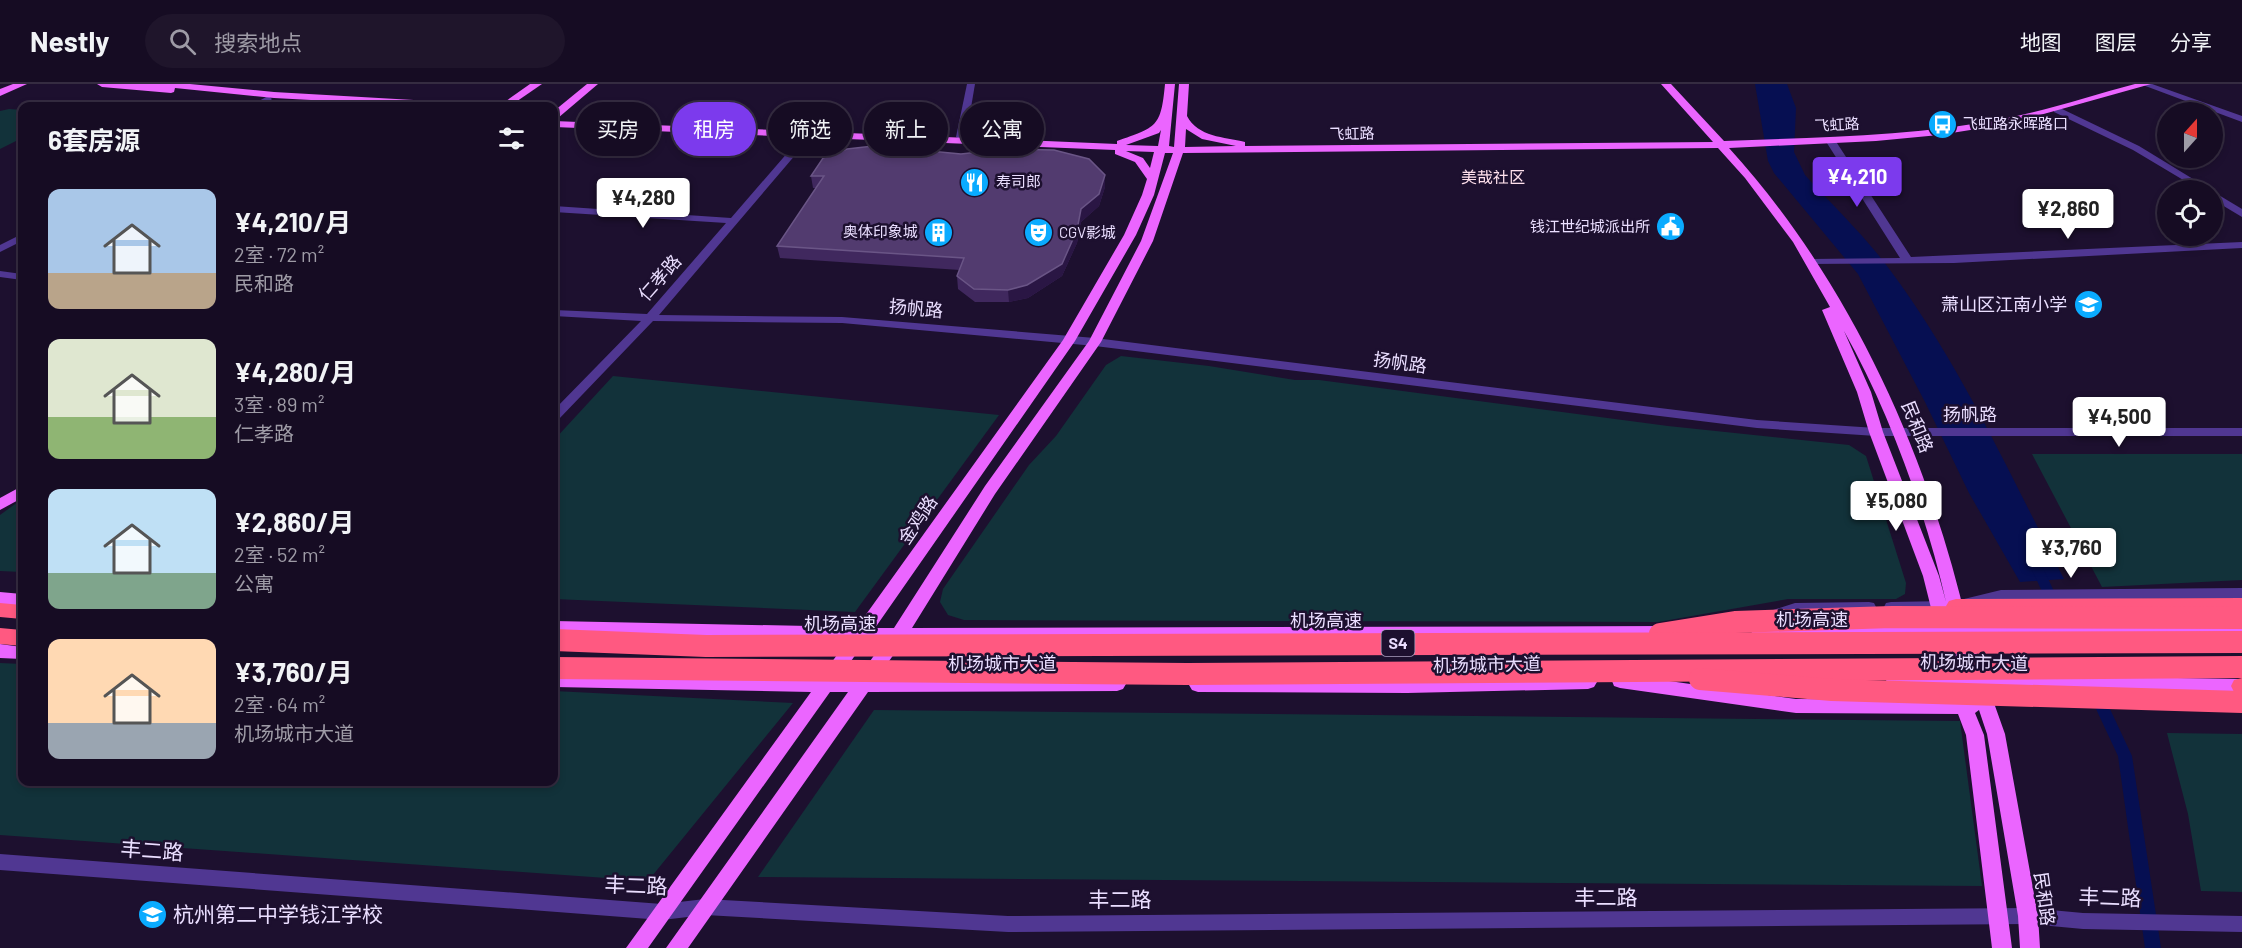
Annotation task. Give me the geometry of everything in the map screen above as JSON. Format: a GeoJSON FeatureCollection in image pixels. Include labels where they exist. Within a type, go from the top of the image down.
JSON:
{"type":"FeatureCollection","features":[{"type":"Feature","properties":{"kind":"highway"},"geometry":{"type":"LineString","coordinates":[[1947,606],[2014,601],[2242,605]]}},
{"type":"Feature","properties":{"kind":"highway"},"geometry":{"type":"LineString","coordinates":[[0,610],[18,612]]}},
{"type":"Feature","properties":{"kind":"highway"},"geometry":{"type":"LineString","coordinates":[[1604,643],[1735,622],[1996,616],[2242,618]]}},
{"type":"Feature","properties":{"kind":"highway"},"geometry":{"type":"LineString","coordinates":[[0,636],[18,638]]}},
{"type":"Feature","properties":{"kind":"highway","name":"机场高速"},"geometry":{"type":"LineString","coordinates":[[558,640],[823,646],[2242,642]]}},
{"type":"Feature","properties":{"kind":"highway","name":"S4"},"geometry":{"type":"LineString","coordinates":[[558,668],[694,672],[1614,676],[2242,668]]}},
{"type":"Feature","properties":{"kind":"highway"},"geometry":{"type":"LineString","coordinates":[[1614,676],[1832,690],[2242,702]]}},
{"type":"Feature","properties":{"kind":"main road"},"geometry":{"type":"LineString","coordinates":[[0,93],[22,84]]}},
{"type":"Feature","properties":{"kind":"main road"},"geometry":{"type":"LineString","coordinates":[[102,84],[300,102]]}},
{"type":"Feature","properties":{"kind":"main road"},"geometry":{"type":"LineString","coordinates":[[160,84],[285,96],[394,102]]}},
{"type":"Feature","properties":{"kind":"main road"},"geometry":{"type":"LineString","coordinates":[[510,102],[537,84]]}},
{"type":"Feature","properties":{"kind":"main road"},"geometry":{"type":"LineString","coordinates":[[558,113],[593,84]]}},
{"type":"Feature","properties":{"kind":"main road","name":"金鸡路"},"geometry":{"type":"LineString","coordinates":[[1170,84],[1175,111]]}},
{"type":"Feature","properties":{"kind":"main road","name":"金鸡路"},"geometry":{"type":"LineString","coordinates":[[676,948],[899,634],[990,490],[1095,342],[1147,242],[1168,183],[1175,111],[1184,84]]}},
{"type":"Feature","properties":{"kind":"main road","name":"民和路"},"geometry":{"type":"LineString","coordinates":[[1657,84],[1715,142],[1763,205],[1828,311],[1864,392],[1876,432],[1930,576],[1947,606]]}},
{"type":"Feature","properties":{"kind":"main road","name":"民和路"},"geometry":{"type":"LineString","coordinates":[[1666,84],[1798,241],[1858,345],[1900,434],[1945,564],[1947,606],[1952,630],[1957,682],[1976,735],[1994,889],[2001,918],[2002,948]]}},
{"type":"Feature","properties":{"kind":"main road","name":"飞虹路"},"geometry":{"type":"LineString","coordinates":[[1044,140],[1118,143],[1216,151],[1763,141],[1884,132],[1999,118],[2132,84]]}},
{"type":"Feature","properties":{"kind":"main road","name":"飞虹路"},"geometry":{"type":"LineString","coordinates":[[1799,139],[1830,140],[1939,132],[2008,121],[2057,110],[2145,84]]}},
{"type":"Feature","properties":{"kind":"main road"},"geometry":{"type":"LineString","coordinates":[[1118,143],[1136,140],[1155,131],[1175,111],[1185,124],[1202,135],[1246,145]]}},
{"type":"Feature","properties":{"kind":"main road","name":"飞虹路"},"geometry":{"type":"LineString","coordinates":[[558,116],[768,130]]}},
{"type":"Feature","properties":{"kind":"main road","name":"飞虹路"},"geometry":{"type":"LineString","coordinates":[[558,124],[768,132]]}},
{"type":"Feature","properties":{"kind":"main road","name":"飞虹路"},"geometry":{"type":"LineString","coordinates":[[852,134],[960,137]]}},
{"type":"Feature","properties":{"kind":"main road","name":"飞虹路"},"geometry":{"type":"LineString","coordinates":[[852,135],[1084,147],[1715,142]]}},
{"type":"Feature","properties":{"kind":"main road"},"geometry":{"type":"LineString","coordinates":[[1084,147],[1129,155],[1146,167],[1152,178]]}},
{"type":"Feature","properties":{"kind":"main road","name":"金鸡路"},"geometry":{"type":"LineString","coordinates":[[636,948],[826,685],[1069,341],[1130,235],[1152,178],[1171,147]]}},
{"type":"Feature","properties":{"kind":"main road"},"geometry":{"type":"LineString","coordinates":[[1168,183],[1190,160],[1216,151]]}},
{"type":"Feature","properties":{"kind":"main road"},"geometry":{"type":"LineString","coordinates":[[0,505],[18,494]]}},
{"type":"Feature","properties":{"kind":"main road"},"geometry":{"type":"LineString","coordinates":[[0,598],[18,600]]}},
{"type":"Feature","properties":{"kind":"main road","name":"机场城市大道"},"geometry":{"type":"LineString","coordinates":[[558,627],[862,634],[2242,630]]}},
{"type":"Feature","properties":{"kind":"main road","name":"民和路"},"geometry":{"type":"LineString","coordinates":[[1952,630],[1980,681],[1996,734],[2028,916],[2030,948]]}},
{"type":"Feature","properties":{"kind":"main road"},"geometry":{"type":"LineString","coordinates":[[0,651],[18,653]]}},
{"type":"Feature","properties":{"kind":"main road"},"geometry":{"type":"LineString","coordinates":[[1614,676],[1796,706],[1989,708]]}},
{"type":"Feature","properties":{"kind":"main road","name":"机场城市大道"},"geometry":{"type":"LineString","coordinates":[[558,680],[826,685],[1407,686],[1614,676],[2242,686]]}},
{"type":"Feature","properties":{"kind":"street"},"geometry":{"type":"LineString","coordinates":[[967,102],[971,84]]}},
{"type":"Feature","properties":{"kind":"street"},"geometry":{"type":"LineString","coordinates":[[2145,84],[2242,119]]}},
{"type":"Feature","properties":{"kind":"street"},"geometry":{"type":"LineString","coordinates":[[262,102],[267,99]]}},
{"type":"Feature","properties":{"kind":"street"},"geometry":{"type":"LineString","coordinates":[[2057,110],[2136,148],[2189,180]]}},
{"type":"Feature","properties":{"kind":"street"},"geometry":{"type":"LineString","coordinates":[[1830,140],[1902,260]]}},
{"type":"Feature","properties":{"kind":"street","name":"仁孝路"},"geometry":{"type":"LineString","coordinates":[[558,413],[650,318],[790,156]]}},
{"type":"Feature","properties":{"kind":"street"},"geometry":{"type":"LineString","coordinates":[[2223,201],[2242,214]]}},
{"type":"Feature","properties":{"kind":"street"},"geometry":{"type":"LineString","coordinates":[[558,209],[735,221]]}},
{"type":"Feature","properties":{"kind":"street"},"geometry":{"type":"LineString","coordinates":[[0,249],[18,239]]}},
{"type":"Feature","properties":{"kind":"street"},"geometry":{"type":"LineString","coordinates":[[1811,262],[1965,260],[2242,245]]}},
{"type":"Feature","properties":{"kind":"street"},"geometry":{"type":"LineString","coordinates":[[0,274],[18,276]]}},
{"type":"Feature","properties":{"kind":"street","name":"扬帆路"},"geometry":{"type":"LineString","coordinates":[[558,313],[650,318],[842,320],[1095,342],[1757,424],[1900,434],[2242,432]]}},
{"type":"Feature","properties":{"kind":"street"},"geometry":{"type":"LineString","coordinates":[[2014,601],[2131,595],[2242,593]]}},
{"type":"Feature","properties":{"kind":"street"},"geometry":{"type":"LineString","coordinates":[[1728,632],[1795,609],[1947,606]]}},
{"type":"Feature","properties":{"kind":"street","name":"丰二路"},"geometry":{"type":"LineString","coordinates":[[0,862],[662,912],[705,907],[1008,924],[2028,916],[2083,921],[2242,924]]}},
{"type":"Feature","properties":{"kind":"green space"},"geometry":{"type":"Polygon","coordinates":[[[18,110],[18,140],[0,149],[0,111],[18,110]]]}},
{"type":"Feature","properties":{"kind":"green space"},"geometry":{"type":"Polygon","coordinates":[[[1121,356],[1668,426],[1849,445],[1866,456],[1906,583],[1905,594],[1896,599],[1788,599],[1658,622],[964,620],[948,615],[940,602],[943,589],[1029,465],[1056,436],[1106,365],[1121,356]]]}},
{"type":"Feature","properties":{"kind":"green space"},"geometry":{"type":"Polygon","coordinates":[[[613,376],[999,415],[855,612],[558,599],[558,436],[613,376]]]}},
{"type":"Feature","properties":{"kind":"green space"},"geometry":{"type":"Polygon","coordinates":[[[2032,454],[2242,454],[2242,580],[2102,587],[2032,454]]]}},
{"type":"Feature","properties":{"kind":"green space"},"geometry":{"type":"Polygon","coordinates":[[[18,502],[18,572],[0,571],[0,515],[18,502]]]}},
{"type":"Feature","properties":{"kind":"green space"},"geometry":{"type":"Polygon","coordinates":[[[0,663],[18,664],[18,786],[558,786],[558,691],[793,703],[648,881],[0,835],[0,663]]]}},
{"type":"Feature","properties":{"kind":"green space"},"geometry":{"type":"Polygon","coordinates":[[[874,710],[1960,721],[1982,886],[758,877],[874,710]]]}},
{"type":"Feature","properties":{"kind":"green space"},"geometry":{"type":"Polygon","coordinates":[[[2167,733],[2242,734],[2242,892],[2201,891],[2188,814],[2167,733]]]}},
{"type":"Feature","properties":{"kind":"shaded area"},"geometry":{"type":"Polygon","coordinates":[[[1755,84],[1787,84],[1796,108],[1794,152],[1805,175],[1870,245],[1916,306],[1962,382],[2064,579],[2020,582],[1969,493],[1925,402],[1858,274],[1774,173],[1768,161],[1755,84]]]}},
{"type":"Feature","properties":{"kind":"building","name":"奥体印象城"},"geometry":{"type":"Polygon","coordinates":[[[864,147],[864,156],[948,156],[948,153],[960,154],[960,156],[1044,156],[1044,150],[1054,150],[1089,159],[1105,175],[1099,194],[1081,209],[1077,230],[1062,264],[1027,285],[1008,290],[974,289],[957,276],[964,258],[777,246],[824,176],[811,176],[823,158],[852,156],[852,148],[864,147]]]}},
{"type":"Feature","properties":{"kind":"waterway"},"geometry":{"type":"LineString","coordinates":[[2036,566],[2054,604]]}},
{"type":"Feature","properties":{"kind":"waterway"},"geometry":{"type":"LineString","coordinates":[[2097,696],[2125,756],[2153,948]]}},
{"type":"Feature","properties":{"kind":"place","name":"飞虹路永晖路口"},"geometry":{"type":"Point","coordinates":[1942,124]}},
{"type":"Feature","properties":{"kind":"place","name":"寿司郎"},"geometry":{"type":"Point","coordinates":[975,182]}},
{"type":"Feature","properties":{"kind":"place","name":"钱江世纪城派出所"},"geometry":{"type":"Point","coordinates":[1671,227]}},
{"type":"Feature","properties":{"kind":"place","name":"奥体印象城"},"geometry":{"type":"Point","coordinates":[939,232]}},
{"type":"Feature","properties":{"kind":"place","name":"CGV影城"},"geometry":{"type":"Point","coordinates":[1038,233]}},
{"type":"Feature","properties":{"kind":"place","name":"萧山区江南小学"},"geometry":{"type":"Point","coordinates":[2088,305]}},
{"type":"Feature","properties":{"kind":"place","name":"杭州第二中学钱江学校"},"geometry":{"type":"Point","coordinates":[152,915]}},
{"type":"Feature","properties":{"kind":"district","name":"美哉社区"},"geometry":{"type":"Point","coordinates":[1493,177]}}]}
